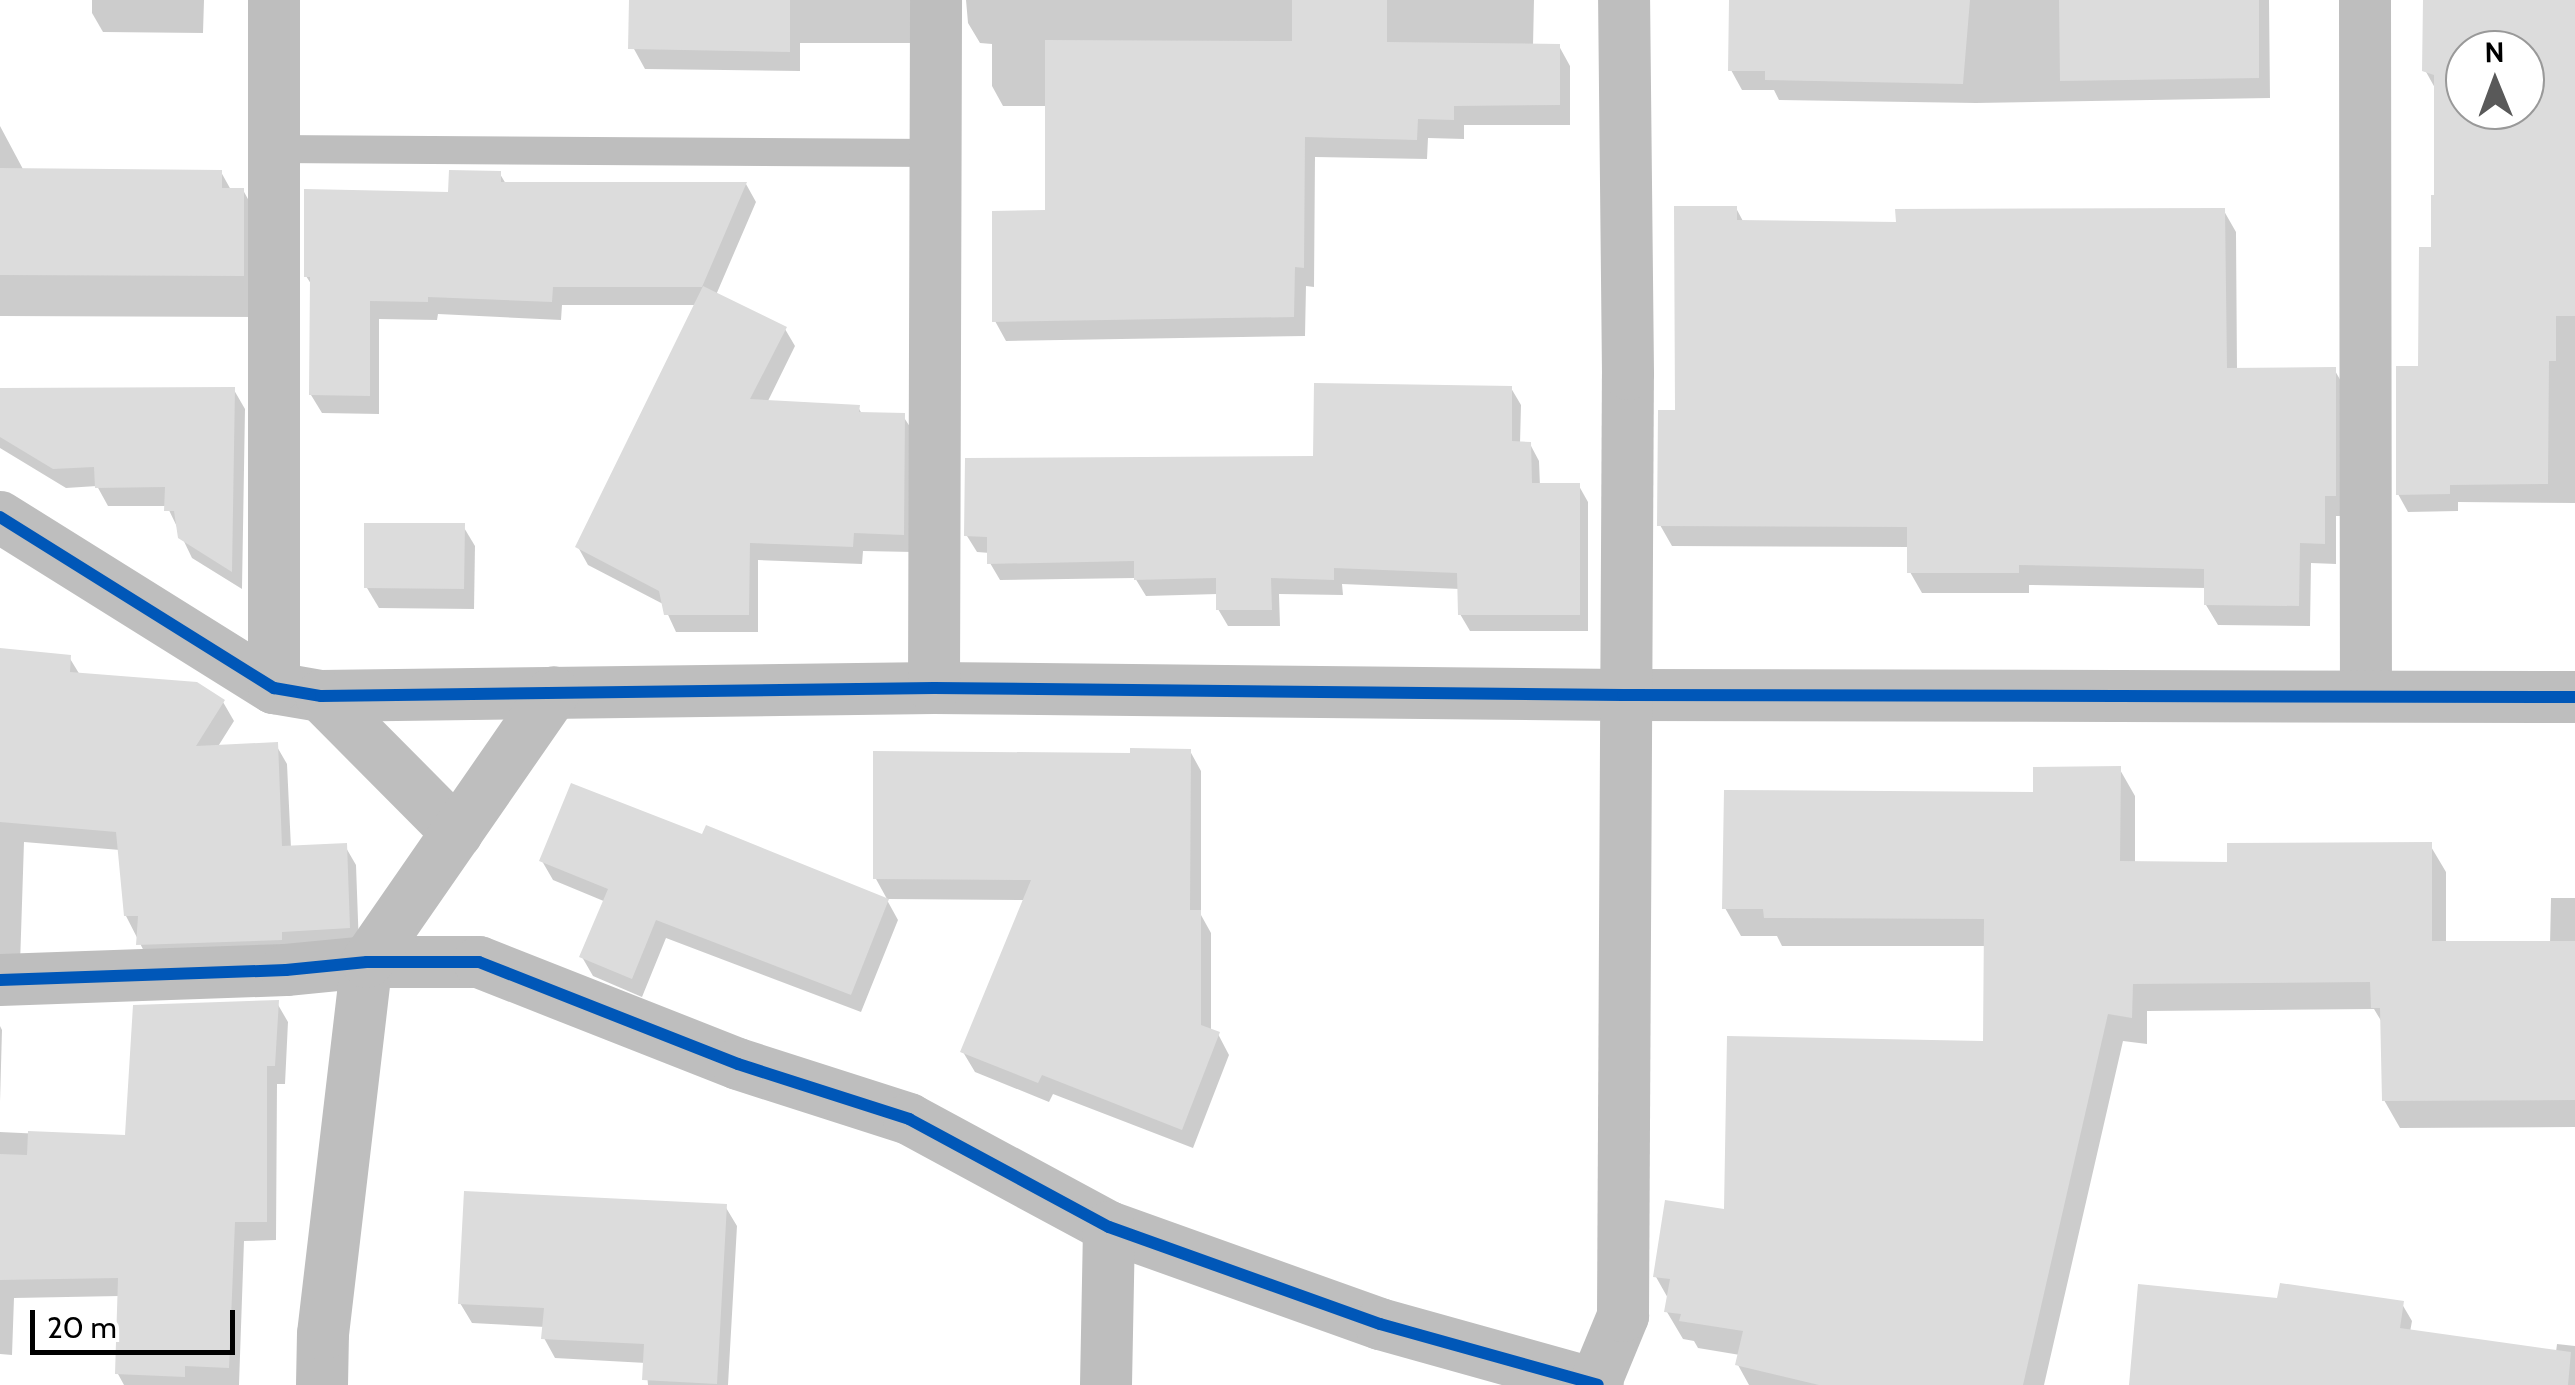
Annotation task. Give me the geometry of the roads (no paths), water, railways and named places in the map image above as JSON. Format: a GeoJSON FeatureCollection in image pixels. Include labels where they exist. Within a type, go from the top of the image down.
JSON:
{"type":"FeatureCollection","features":[{"type":"Feature","properties":{"kind":"street"},"geometry":{"type":"LineString","coordinates":[[274,0],[274,149],[298,692]]}},
{"type":"Feature","properties":{"kind":"street"},"geometry":{"type":"LineString","coordinates":[[934,688],[936,0]]}},
{"type":"Feature","properties":{"kind":"street"},"geometry":{"type":"LineString","coordinates":[[0,980],[286,970],[367,962],[479,962],[738,1064],[910,1118],[1110,1228],[1380,1324],[1596,1384],[1622,1316],[1628,374],[1624,0]]}},
{"type":"Feature","properties":{"kind":"street"},"geometry":{"type":"LineString","coordinates":[[2366,0],[2366,694]]}},
{"type":"Feature","properties":{"kind":"street"},"geometry":{"type":"LineString","coordinates":[[0,517],[298,692],[457,833]]}},
{"type":"Feature","properties":{"kind":"street"},"geometry":{"type":"LineString","coordinates":[[298,692],[934,688],[1623,695],[2575,696]]}},
{"type":"Feature","properties":{"kind":"street"},"geometry":{"type":"LineString","coordinates":[[322,1385],[322,1334],[367,962],[554,692]]}},
{"type":"Feature","properties":{"kind":"street"},"geometry":{"type":"LineString","coordinates":[[1106,1385],[1110,1228]]}},
{"type":"Feature","properties":{"kind":"lane"},"geometry":{"type":"LineString","coordinates":[[274,149],[936,152]]}}]}
